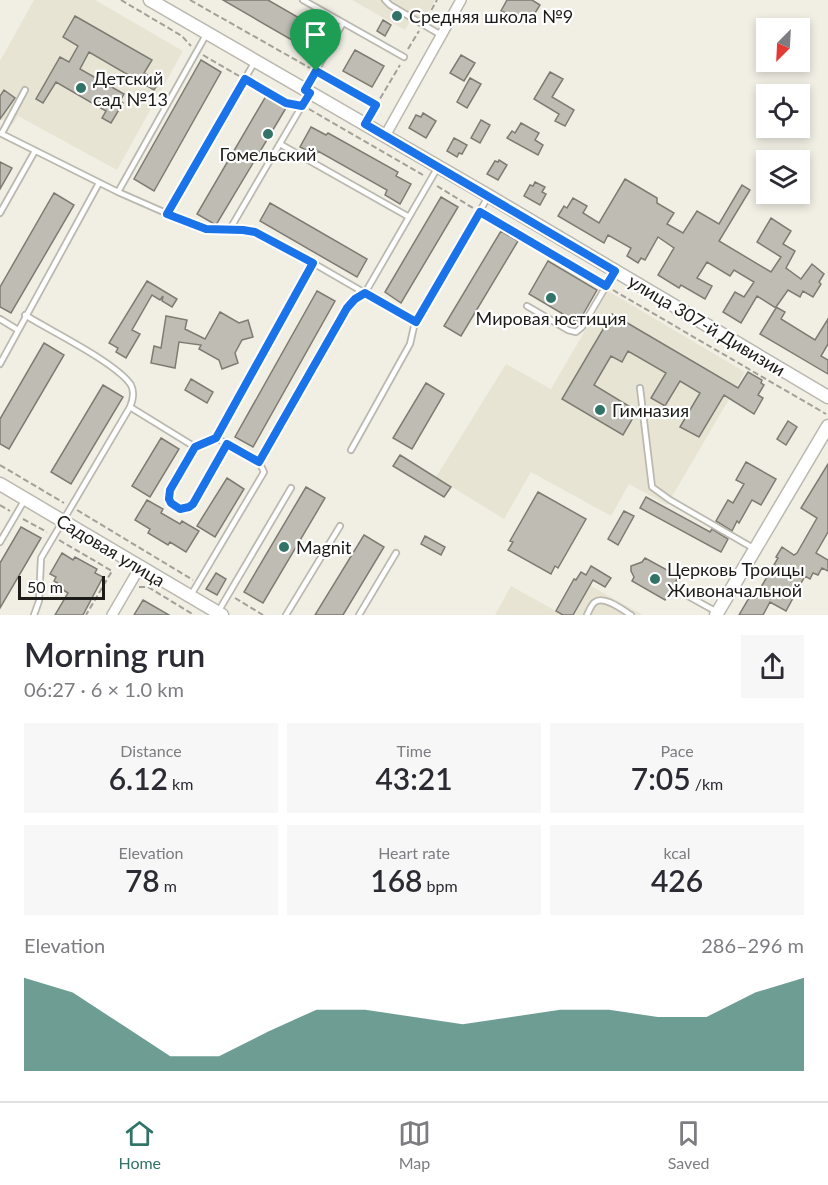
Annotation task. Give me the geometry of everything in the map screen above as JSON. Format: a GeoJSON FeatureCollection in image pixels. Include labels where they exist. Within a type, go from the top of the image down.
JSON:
{"type":"FeatureCollection","features":[{"type":"Feature","properties":{"kind":"street","name":"улица 307-й Дивизии"},"geometry":{"type":"LineString","coordinates":[[150,0],[489,196],[828,398]]}},
{"type":"Feature","properties":{"kind":"street"},"geometry":{"type":"LineString","coordinates":[[385,135],[462,0]]}},
{"type":"Feature","properties":{"kind":"street"},"geometry":{"type":"LineString","coordinates":[[717,614],[828,426]]}},
{"type":"Feature","properties":{"kind":"street","name":"Садовая улица"},"geometry":{"type":"LineString","coordinates":[[0,484],[220,614]]}},
{"type":"Feature","properties":{"kind":"street"},"geometry":{"type":"LineString","coordinates":[[112,615],[140,567]]}},
{"type":"Feature","properties":{"kind":"lane"},"geometry":{"type":"LineString","coordinates":[[303,0],[404,57]]}},
{"type":"Feature","properties":{"kind":"lane"},"geometry":{"type":"LineString","coordinates":[[386,0],[390,5],[442,36]]}},
{"type":"Feature","properties":{"kind":"lane"},"geometry":{"type":"LineString","coordinates":[[230,229],[302,106],[316,71],[343,23]]}},
{"type":"Feature","properties":{"kind":"lane"},"geometry":{"type":"LineString","coordinates":[[118,192],[207,34]]}},
{"type":"Feature","properties":{"kind":"lane"},"geometry":{"type":"LineString","coordinates":[[167,214],[255,61]]}},
{"type":"Feature","properties":{"kind":"lane"},"geometry":{"type":"LineString","coordinates":[[25,90],[1,133],[99,183],[167,214],[206,229],[243,230],[261,234],[416,322]]}},
{"type":"Feature","properties":{"kind":"lane"},"geometry":{"type":"LineString","coordinates":[[280,144],[409,217]]}},
{"type":"Feature","properties":{"kind":"lane"},"geometry":{"type":"LineString","coordinates":[[0,213],[35,151]]}},
{"type":"Feature","properties":{"kind":"lane"},"geometry":{"type":"LineString","coordinates":[[259,462],[347,308],[365,293],[438,167]]}},
{"type":"Feature","properties":{"kind":"lane"},"geometry":{"type":"LineString","coordinates":[[0,364],[99,183]]}},
{"type":"Feature","properties":{"kind":"lane"},"geometry":{"type":"LineString","coordinates":[[351,450],[410,344],[416,322],[489,196]]}},
{"type":"Feature","properties":{"kind":"lane"},"geometry":{"type":"LineString","coordinates":[[227,444],[193,504],[180,509],[171,503],[169,494],[195,447],[216,438],[313,263]]}},
{"type":"Feature","properties":{"kind":"lane"},"geometry":{"type":"LineString","coordinates":[[527,306],[568,330],[576,332],[582,327],[615,271]]}},
{"type":"Feature","properties":{"kind":"lane"},"geometry":{"type":"LineString","coordinates":[[25,315],[118,372],[131,385],[134,396],[130,407],[62,521],[40,565],[39,601],[34,615]]}},
{"type":"Feature","properties":{"kind":"lane"},"geometry":{"type":"LineString","coordinates":[[0,319],[18,330]]}},
{"type":"Feature","properties":{"kind":"lane"},"geometry":{"type":"LineString","coordinates":[[640,388],[652,487],[670,500],[756,549]]}},
{"type":"Feature","properties":{"kind":"lane"},"geometry":{"type":"LineString","coordinates":[[130,407],[195,447]]}},
{"type":"Feature","properties":{"kind":"lane"},"geometry":{"type":"LineString","coordinates":[[190,596],[264,472],[259,462],[216,438]]}},
{"type":"Feature","properties":{"kind":"lane"},"geometry":{"type":"LineString","coordinates":[[220,614],[291,488]]}},
{"type":"Feature","properties":{"kind":"lane"},"geometry":{"type":"LineString","coordinates":[[0,542],[25,499]]}},
{"type":"Feature","properties":{"kind":"lane"},"geometry":{"type":"LineString","coordinates":[[286,615],[340,526]]}},
{"type":"Feature","properties":{"kind":"lane"},"geometry":{"type":"LineString","coordinates":[[359,615],[396,553]]}},
{"type":"Feature","properties":{"kind":"lane"},"geometry":{"type":"LineString","coordinates":[[688,596],[717,614]]}},
{"type":"Feature","properties":{"kind":"lane"},"geometry":{"type":"LineString","coordinates":[[587,615],[595,602],[600,600],[631,615]]}},
{"type":"Feature","properties":{"kind":"path"},"geometry":{"type":"LineString","coordinates":[[121,0],[182,36],[197,52],[286,103],[302,106],[358,137],[480,212],[828,415]]}},
{"type":"Feature","properties":{"kind":"path"},"geometry":{"type":"LineString","coordinates":[[190,0],[376,105]]}},
{"type":"Feature","properties":{"kind":"path"},"geometry":{"type":"LineString","coordinates":[[358,137],[437,0]]}},
{"type":"Feature","properties":{"kind":"path"},"geometry":{"type":"LineString","coordinates":[[0,465],[197,584]]}},
{"type":"Feature","properties":{"kind":"path"},"geometry":{"type":"LineString","coordinates":[[0,505],[112,571],[86,615]]}},
{"type":"Feature","properties":{"kind":"path"},"geometry":{"type":"LineString","coordinates":[[148,587],[194,615]]}},
{"type":"Feature","properties":{"kind":"shaded area","name":"Детский сад №13"},"geometry":{"type":"Polygon","coordinates":[[[34,0],[95,0],[183,51],[117,170],[18,116],[12,125],[0,119],[0,61],[34,0]]]}},
{"type":"Feature","properties":{"kind":"shaded area","name":"Средняя школа №9"},"geometry":{"type":"Polygon","coordinates":[[[352,0],[435,0],[424,20],[414,14],[405,30],[352,0]]]}},
{"type":"Feature","properties":{"kind":"shaded area","name":"Гимназия"},"geometry":{"type":"Polygon","coordinates":[[[608,291],[745,372],[667,505],[629,484],[611,516],[531,472],[504,519],[436,477],[506,364],[551,389],[608,291]]]}},
{"type":"Feature","properties":{"kind":"shaded area"},"geometry":{"type":"Polygon","coordinates":[[[575,577],[643,615],[495,615],[511,586],[556,611],[575,577]]]}},
{"type":"Feature","properties":{"kind":"building"},"geometry":{"type":"Polygon","coordinates":[[[223,0],[268,0],[308,23],[297,43],[223,0]]]}},
{"type":"Feature","properties":{"kind":"building"},"geometry":{"type":"Polygon","coordinates":[[[507,0],[532,0],[540,5],[529,23],[501,11],[507,0]]]}},
{"type":"Feature","properties":{"kind":"building"},"geometry":{"type":"Polygon","coordinates":[[[75,16],[152,60],[144,73],[159,82],[154,90],[89,52],[80,69],[124,94],[120,101],[123,103],[111,123],[102,118],[106,111],[56,82],[43,103],[36,99],[60,57],[69,62],[78,46],[63,37],[75,16]]]}},
{"type":"Feature","properties":{"kind":"building"},"geometry":{"type":"Polygon","coordinates":[[[383,20],[391,25],[385,36],[377,31],[383,20]]]}},
{"type":"Feature","properties":{"kind":"building"},"geometry":{"type":"Polygon","coordinates":[[[355,50],[384,66],[372,87],[343,71],[355,50]]]}},
{"type":"Feature","properties":{"kind":"building"},"geometry":{"type":"Polygon","coordinates":[[[461,55],[475,63],[464,81],[450,73],[461,55]]]}},
{"type":"Feature","properties":{"kind":"building"},"geometry":{"type":"Polygon","coordinates":[[[201,60],[221,72],[154,191],[134,179],[201,60]]]}},
{"type":"Feature","properties":{"kind":"building"},"geometry":{"type":"Polygon","coordinates":[[[550,72],[563,79],[552,97],[574,110],[565,126],[555,121],[559,114],[534,99],[550,72]]]}},
{"type":"Feature","properties":{"kind":"building"},"geometry":{"type":"Polygon","coordinates":[[[470,78],[481,84],[467,108],[457,102],[470,78]]]}},
{"type":"Feature","properties":{"kind":"building"},"geometry":{"type":"Polygon","coordinates":[[[4,90],[15,98],[0,119],[0,96],[4,90]]]}},
{"type":"Feature","properties":{"kind":"building"},"geometry":{"type":"Polygon","coordinates":[[[266,96],[286,108],[216,225],[197,214],[266,96]]]}},
{"type":"Feature","properties":{"kind":"building"},"geometry":{"type":"Polygon","coordinates":[[[423,113],[436,121],[426,138],[409,128],[416,115],[421,117],[423,113]]]}},
{"type":"Feature","properties":{"kind":"building"},"geometry":{"type":"Polygon","coordinates":[[[481,120],[490,125],[480,143],[471,138],[481,120]]]}},
{"type":"Feature","properties":{"kind":"building"},"geometry":{"type":"Polygon","coordinates":[[[521,123],[539,133],[535,140],[543,145],[538,155],[507,138],[512,131],[515,133],[521,123]]]}},
{"type":"Feature","properties":{"kind":"building"},"geometry":{"type":"Polygon","coordinates":[[[311,127],[326,135],[328,133],[398,172],[396,176],[411,184],[400,204],[385,195],[387,190],[318,151],[316,155],[300,147],[311,127]]]}},
{"type":"Feature","properties":{"kind":"building"},"geometry":{"type":"Polygon","coordinates":[[[454,138],[467,145],[462,154],[459,153],[457,157],[447,151],[454,138]]]}},
{"type":"Feature","properties":{"kind":"building"},"geometry":{"type":"Polygon","coordinates":[[[499,160],[507,165],[498,180],[487,174],[495,161],[499,160]]]}},
{"type":"Feature","properties":{"kind":"building"},"geometry":{"type":"Polygon","coordinates":[[[0,162],[12,168],[0,189],[0,162]]]}},
{"type":"Feature","properties":{"kind":"building"},"geometry":{"type":"Polygon","coordinates":[[[625,179],[657,198],[657,203],[674,213],[667,224],[683,233],[697,211],[719,224],[742,185],[750,190],[719,241],[771,272],[781,257],[757,242],[771,218],[791,231],[783,244],[795,251],[786,268],[801,279],[812,264],[824,274],[813,297],[803,291],[800,297],[788,290],[776,307],[785,312],[781,319],[815,340],[828,319],[828,344],[821,356],[828,360],[828,374],[760,334],[776,308],[757,296],[741,323],[723,312],[735,292],[744,297],[754,282],[734,270],[730,276],[707,262],[697,278],[712,286],[705,299],[681,285],[679,288],[658,275],[674,248],[658,237],[645,260],[641,258],[638,263],[627,256],[631,248],[608,235],[604,243],[558,216],[573,198],[587,206],[583,213],[599,223],[625,179]]]}},
{"type":"Feature","properties":{"kind":"building"},"geometry":{"type":"Polygon","coordinates":[[[535,182],[545,187],[542,192],[546,194],[540,205],[524,196],[530,185],[533,186],[535,182]]]}},
{"type":"Feature","properties":{"kind":"building"},"geometry":{"type":"Polygon","coordinates":[[[54,193],[74,205],[11,313],[0,307],[0,287],[54,193]]]}},
{"type":"Feature","properties":{"kind":"building"},"geometry":{"type":"Polygon","coordinates":[[[441,197],[458,207],[401,303],[385,292],[441,197]]]}},
{"type":"Feature","properties":{"kind":"building"},"geometry":{"type":"Polygon","coordinates":[[[270,203],[367,259],[357,277],[260,221],[270,203]]]}},
{"type":"Feature","properties":{"kind":"building"},"geometry":{"type":"Polygon","coordinates":[[[501,231],[518,241],[461,336],[444,326],[501,231]]]}},
{"type":"Feature","properties":{"kind":"building"},"geometry":{"type":"Polygon","coordinates":[[[548,261],[597,290],[578,323],[529,294],[548,261]]]}},
{"type":"Feature","properties":{"kind":"building"},"geometry":{"type":"Polygon","coordinates":[[[147,281],[177,299],[172,307],[162,301],[163,296],[160,300],[152,295],[132,330],[140,334],[126,358],[116,352],[118,348],[109,343],[147,281]]]}},
{"type":"Feature","properties":{"kind":"building"},"geometry":{"type":"Polygon","coordinates":[[[317,291],[335,301],[253,447],[235,437],[317,291]]]}},
{"type":"Feature","properties":{"kind":"building"},"geometry":{"type":"Polygon","coordinates":[[[220,312],[239,323],[248,320],[253,337],[242,340],[235,353],[238,363],[222,369],[219,360],[199,349],[201,345],[179,342],[175,368],[151,363],[154,346],[161,348],[166,316],[187,320],[185,329],[205,339],[220,312]]]}},
{"type":"Feature","properties":{"kind":"building"},"geometry":{"type":"Polygon","coordinates":[[[612,314],[738,388],[748,372],[762,380],[761,383],[764,385],[758,395],[763,398],[754,414],[724,395],[699,437],[680,427],[700,393],[680,381],[665,406],[651,398],[666,373],[628,351],[622,362],[611,356],[594,385],[637,411],[623,435],[562,399],[612,314]]]}},
{"type":"Feature","properties":{"kind":"building"},"geometry":{"type":"Polygon","coordinates":[[[44,343],[64,355],[9,449],[0,444],[0,419],[44,343]]]}},
{"type":"Feature","properties":{"kind":"building"},"geometry":{"type":"Polygon","coordinates":[[[191,379],[213,392],[207,403],[185,390],[191,379]]]}},
{"type":"Feature","properties":{"kind":"building"},"geometry":{"type":"Polygon","coordinates":[[[426,383],[444,394],[412,449],[393,438],[426,383]]]}},
{"type":"Feature","properties":{"kind":"building"},"geometry":{"type":"Polygon","coordinates":[[[103,385],[123,397],[71,484],[51,472],[103,385]]]}},
{"type":"Feature","properties":{"kind":"building"},"geometry":{"type":"Polygon","coordinates":[[[788,421],[797,427],[786,445],[777,439],[788,421]]]}},
{"type":"Feature","properties":{"kind":"building"},"geometry":{"type":"Polygon","coordinates":[[[161,438],[179,449],[150,497],[132,486],[161,438]]]}},
{"type":"Feature","properties":{"kind":"building"},"geometry":{"type":"Polygon","coordinates":[[[400,455],[451,487],[444,497],[393,466],[400,455]]]}},
{"type":"Feature","properties":{"kind":"building"},"geometry":{"type":"Polygon","coordinates":[[[746,462],[776,479],[761,505],[752,500],[732,531],[716,521],[728,500],[733,503],[744,484],[736,480],[746,462]]]}},
{"type":"Feature","properties":{"kind":"building"},"geometry":{"type":"Polygon","coordinates":[[[828,464],[828,532],[816,553],[828,560],[828,571],[822,568],[818,575],[813,573],[810,579],[805,576],[786,611],[770,602],[763,615],[739,615],[753,591],[757,594],[782,547],[794,555],[797,553],[817,518],[801,508],[828,464]]]}},
{"type":"Feature","properties":{"kind":"building"},"geometry":{"type":"Polygon","coordinates":[[[227,478],[244,489],[215,537],[197,526],[227,478]]]}},
{"type":"Feature","properties":{"kind":"building"},"geometry":{"type":"Polygon","coordinates":[[[306,487],[325,498],[263,603],[244,592],[306,487]]]}},
{"type":"Feature","properties":{"kind":"building"},"geometry":{"type":"Polygon","coordinates":[[[538,492],[586,519],[558,568],[555,566],[551,574],[508,550],[513,542],[510,541],[538,492]]]}},
{"type":"Feature","properties":{"kind":"building"},"geometry":{"type":"Polygon","coordinates":[[[646,497],[710,532],[712,529],[728,539],[721,552],[640,508],[646,497]]]}},
{"type":"Feature","properties":{"kind":"building"},"geometry":{"type":"Polygon","coordinates":[[[147,500],[163,509],[161,513],[180,524],[182,521],[199,531],[186,552],[148,533],[150,529],[135,520],[147,500]]]}},
{"type":"Feature","properties":{"kind":"building"},"geometry":{"type":"Polygon","coordinates":[[[624,511],[634,516],[618,545],[608,539],[624,511]]]}},
{"type":"Feature","properties":{"kind":"building"},"geometry":{"type":"Polygon","coordinates":[[[21,527],[41,538],[0,608],[0,563],[21,527]]]}},
{"type":"Feature","properties":{"kind":"building"},"geometry":{"type":"Polygon","coordinates":[[[364,535],[384,547],[343,615],[315,615],[364,535]]]}},
{"type":"Feature","properties":{"kind":"building"},"geometry":{"type":"Polygon","coordinates":[[[425,536],[445,547],[441,555],[421,544],[425,536]]]}},
{"type":"Feature","properties":{"kind":"building"},"geometry":{"type":"Polygon","coordinates":[[[62,553],[97,569],[95,573],[103,577],[83,615],[55,615],[68,593],[57,586],[59,584],[54,581],[56,577],[50,574],[62,553]]]}},
{"type":"Feature","properties":{"kind":"building","name":"Церковь Троицы Живоначальной"},"geometry":{"type":"Polygon","coordinates":[[[645,558],[678,576],[676,581],[680,589],[676,595],[667,596],[665,600],[632,581],[634,577],[631,566],[642,562],[645,558]]]}},
{"type":"Feature","properties":{"kind":"building"},"geometry":{"type":"Polygon","coordinates":[[[591,566],[611,578],[605,587],[593,580],[573,615],[563,615],[556,611],[574,579],[576,580],[581,572],[586,575],[591,566]]]}},
{"type":"Feature","properties":{"kind":"building"},"geometry":{"type":"Polygon","coordinates":[[[216,573],[226,579],[217,595],[206,589],[216,573]]]}},
{"type":"Feature","properties":{"kind":"building"},"geometry":{"type":"Polygon","coordinates":[[[143,600],[169,615],[134,615],[143,600]]]}},
{"type":"Feature","properties":{"kind":"place","name":"Средняя школа №9"},"geometry":{"type":"Point","coordinates":[397,16]}},
{"type":"Feature","properties":{"kind":"place","name":"Детский сад №13"},"geometry":{"type":"Point","coordinates":[81,88]}},
{"type":"Feature","properties":{"kind":"place","name":"Гомельский"},"geometry":{"type":"Point","coordinates":[268,134]}},
{"type":"Feature","properties":{"kind":"place","name":"Мировая юстиция"},"geometry":{"type":"Point","coordinates":[551,298]}},
{"type":"Feature","properties":{"kind":"place","name":"Гимназия"},"geometry":{"type":"Point","coordinates":[600,410]}},
{"type":"Feature","properties":{"kind":"place","name":"Magnit"},"geometry":{"type":"Point","coordinates":[284,547]}},
{"type":"Feature","properties":{"kind":"place","name":"Церковь Троицы Живоначальной"},"geometry":{"type":"Point","coordinates":[655,579]}},
{"type":"Feature","properties":{"kind":"route"},"geometry":{"type":"LineString","coordinates":[[316,71],[376,105],[365,124],[615,271],[606,286],[480,212],[416,322],[365,293],[351,302],[259,462],[227,444],[193,504],[180,509],[171,503],[170,490],[195,447],[216,438],[313,263],[255,232],[200,228],[167,214],[245,79],[286,103],[302,106],[310,93],[305,90],[316,71]]}}]}
